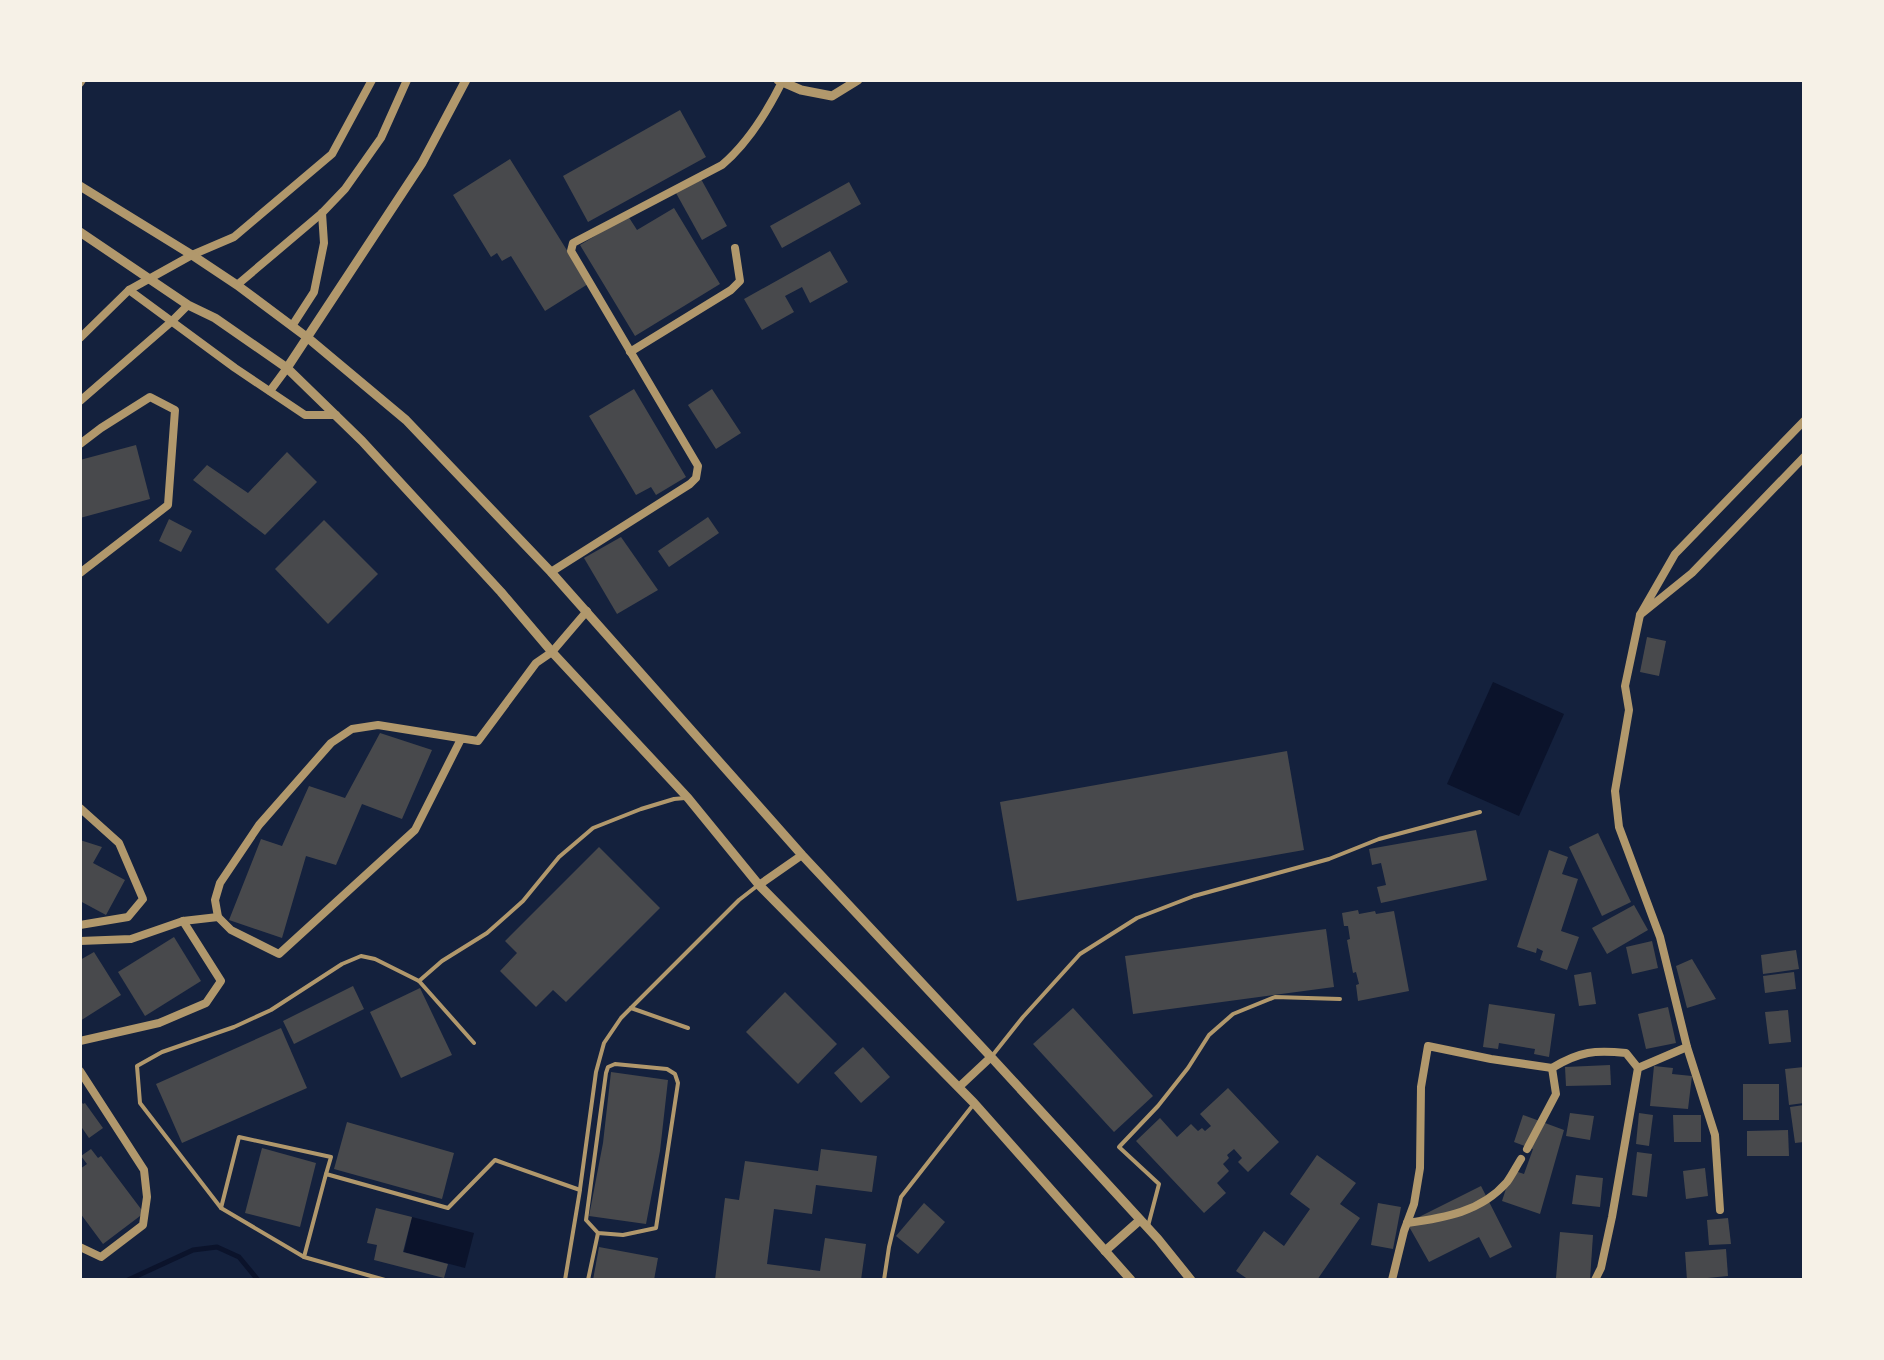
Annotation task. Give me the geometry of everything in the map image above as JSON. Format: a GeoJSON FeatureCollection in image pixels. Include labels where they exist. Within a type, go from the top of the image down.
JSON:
{"type":"FeatureCollection","features":[{"type":"Feature","properties":{"kind":"street"},"geometry":{"type":"LineString","coordinates":[[80,338],[129,290],[192,255],[234,237],[332,154],[372,80]]}},
{"type":"Feature","properties":{"kind":"street"},"geometry":{"type":"LineString","coordinates":[[237,285],[322,213],[345,189],[381,138],[407,80]]}},
{"type":"Feature","properties":{"kind":"street"},"geometry":{"type":"LineString","coordinates":[[270,391],[422,163],[466,80]]}},
{"type":"Feature","properties":{"kind":"street"},"geometry":{"type":"LineString","coordinates":[[551,572],[690,484],[696,478],[698,466],[571,251],[573,243],[722,165],[733,156],[769,109],[780,81],[801,90],[832,96],[858,80]]}},
{"type":"Feature","properties":{"kind":"street"},"geometry":{"type":"LineString","coordinates":[[80,186],[237,285],[308,338],[406,420],[587,611],[802,855],[1148,1228],[1191,1280]]}},
{"type":"Feature","properties":{"kind":"street"},"geometry":{"type":"LineString","coordinates":[[292,326],[314,292],[324,243],[322,213]]}},
{"type":"Feature","properties":{"kind":"street"},"geometry":{"type":"LineString","coordinates":[[80,232],[287,368],[336,415],[688,798],[759,885],[959,1087],[1131,1280]]}},
{"type":"Feature","properties":{"kind":"street"},"geometry":{"type":"LineString","coordinates":[[630,352],[731,290],[740,281],[735,248]]}},
{"type":"Feature","properties":{"kind":"street"},"geometry":{"type":"LineString","coordinates":[[129,290],[305,415],[336,415]]}},
{"type":"Feature","properties":{"kind":"street"},"geometry":{"type":"LineString","coordinates":[[80,401],[188,305]]}},
{"type":"Feature","properties":{"kind":"street"},"geometry":{"type":"LineString","coordinates":[[80,444],[150,397],[175,410],[168,505],[80,573]]}},
{"type":"Feature","properties":{"kind":"street"},"geometry":{"type":"LineString","coordinates":[[1720,1210],[1715,1135],[1687,1047],[1660,937],[1619,827],[1615,791],[1629,710],[1625,686],[1640,615],[1675,554],[1804,421]]}},
{"type":"Feature","properties":{"kind":"street"},"geometry":{"type":"LineString","coordinates":[[1640,615],[1692,573],[1804,457]]}},
{"type":"Feature","properties":{"kind":"street"},"geometry":{"type":"LineString","coordinates":[[461,739],[415,830],[279,954],[231,930],[218,917],[215,900],[220,883],[259,825],[331,743],[352,729],[378,725],[478,741],[536,663],[552,652],[587,611]]}},
{"type":"Feature","properties":{"kind":"street"},"geometry":{"type":"LineString","coordinates":[[80,808],[119,843],[143,899],[128,917],[80,925]]}},
{"type":"Feature","properties":{"kind":"street"},"geometry":{"type":"LineString","coordinates":[[759,885],[802,855]]}},
{"type":"Feature","properties":{"kind":"street"},"geometry":{"type":"LineString","coordinates":[[80,941],[131,939],[183,921],[218,917]]}},
{"type":"Feature","properties":{"kind":"street"},"geometry":{"type":"LineString","coordinates":[[80,1041],[159,1023],[206,1003],[221,981],[183,921]]}},
{"type":"Feature","properties":{"kind":"street"},"geometry":{"type":"LineString","coordinates":[[1395,1279],[1420,1168],[1421,1087],[1428,1046],[1552,1068],[1570,1057],[1597,1050],[1626,1053],[1638,1068],[1612,1217],[1601,1268],[1595,1280]]}},
{"type":"Feature","properties":{"kind":"street"},"geometry":{"type":"LineString","coordinates":[[1638,1068],[1687,1047]]}},
{"type":"Feature","properties":{"kind":"street"},"geometry":{"type":"LineString","coordinates":[[959,1087],[991,1057]]}},
{"type":"Feature","properties":{"kind":"street"},"geometry":{"type":"LineString","coordinates":[[1527,1149],[1556,1094],[1552,1068]]}},
{"type":"Feature","properties":{"kind":"street"},"geometry":{"type":"LineString","coordinates":[[80,1071],[144,1170],[147,1197],[143,1225],[101,1257],[80,1247]]}},
{"type":"Feature","properties":{"kind":"street"},"geometry":{"type":"LineString","coordinates":[[1407,1223],[1437,1219],[1479,1206],[1507,1182],[1521,1159]]}},
{"type":"Feature","properties":{"kind":"street"},"geometry":{"type":"LineString","coordinates":[[1105,1251],[1140,1220]]}},
{"type":"Feature","properties":{"kind":"lane"},"geometry":{"type":"LineString","coordinates":[[419,981],[442,961],[487,933],[523,901],[559,857],[593,828],[641,809],[688,798]]}},
{"type":"Feature","properties":{"kind":"lane"},"geometry":{"type":"LineString","coordinates":[[991,1057],[1080,954],[1137,918],[1194,896],[1329,859],[1379,839],[1480,812]]}},
{"type":"Feature","properties":{"kind":"lane"},"geometry":{"type":"LineString","coordinates":[[565,1280],[596,1072],[604,1043],[621,1018],[739,900],[759,885]]}},
{"type":"Feature","properties":{"kind":"lane"},"geometry":{"type":"LineString","coordinates":[[385,1280],[304,1257],[221,1208],[140,1103],[137,1066],[162,1052],[234,1027],[271,1010],[342,964],[361,956],[375,959],[419,981],[474,1043]]}},
{"type":"Feature","properties":{"kind":"lane"},"geometry":{"type":"LineString","coordinates":[[1148,1228],[1159,1184],[1119,1147],[1158,1106],[1209,1035],[1233,1014],[1275,997],[1340,999]]}},
{"type":"Feature","properties":{"kind":"lane"},"geometry":{"type":"LineString","coordinates":[[631,1008],[688,1028]]}},
{"type":"Feature","properties":{"kind":"lane"},"geometry":{"type":"LineString","coordinates":[[615,1064],[667,1069],[675,1074],[678,1083],[656,1228],[623,1235],[598,1233],[586,1220],[608,1067],[615,1064]]}},
{"type":"Feature","properties":{"kind":"lane"},"geometry":{"type":"LineString","coordinates":[[884,1280],[901,1197],[974,1103]]}},
{"type":"Feature","properties":{"kind":"lane"},"geometry":{"type":"LineString","coordinates":[[221,1208],[239,1137],[331,1157],[304,1257]]}},
{"type":"Feature","properties":{"kind":"lane"},"geometry":{"type":"LineString","coordinates":[[326,1174],[448,1208],[495,1160],[580,1190]]}},
{"type":"Feature","properties":{"kind":"lane"},"geometry":{"type":"LineString","coordinates":[[588,1280],[598,1233]]}},
{"type":"Feature","properties":{"kind":"water"},"geometry":{"type":"Polygon","coordinates":[[[1493,682],[1564,714],[1519,816],[1447,784],[1493,682]]]}},
{"type":"Feature","properties":{"kind":"water"},"geometry":{"type":"Polygon","coordinates":[[[412,1217],[474,1233],[465,1268],[404,1252],[412,1217]]]}},
{"type":"Feature","properties":{"kind":"building"},"geometry":{"type":"Polygon","coordinates":[[[680,110],[706,157],[588,222],[563,176],[680,110]]]}},
{"type":"Feature","properties":{"kind":"building"},"geometry":{"type":"Polygon","coordinates":[[[510,159],[588,284],[545,311],[511,256],[502,261],[497,253],[491,257],[453,195],[510,159]]]}},
{"type":"Feature","properties":{"kind":"building"},"geometry":{"type":"Polygon","coordinates":[[[701,179],[727,226],[702,240],[676,193],[701,179]]]}},
{"type":"Feature","properties":{"kind":"building"},"geometry":{"type":"Polygon","coordinates":[[[849,182],[861,204],[782,248],[770,226],[849,182]]]}},
{"type":"Feature","properties":{"kind":"building"},"geometry":{"type":"Polygon","coordinates":[[[674,208],[720,284],[635,336],[580,245],[628,216],[637,230],[674,208]]]}},
{"type":"Feature","properties":{"kind":"building"},"geometry":{"type":"Polygon","coordinates":[[[830,251],[848,282],[810,303],[802,287],[785,296],[794,312],[762,330],[744,299],[830,251]]]}},
{"type":"Feature","properties":{"kind":"building"},"geometry":{"type":"Polygon","coordinates":[[[634,389],[686,477],[656,495],[651,487],[636,495],[589,416],[634,389]]]}},
{"type":"Feature","properties":{"kind":"building"},"geometry":{"type":"Polygon","coordinates":[[[712,389],[741,433],[716,449],[688,405],[712,389]]]}},
{"type":"Feature","properties":{"kind":"building"},"geometry":{"type":"Polygon","coordinates":[[[136,445],[150,499],[80,518],[80,460],[136,445]]]}},
{"type":"Feature","properties":{"kind":"building"},"geometry":{"type":"Polygon","coordinates":[[[287,452],[317,482],[265,535],[193,480],[207,465],[248,493],[287,452]]]}},
{"type":"Feature","properties":{"kind":"building"},"geometry":{"type":"Polygon","coordinates":[[[708,517],[719,533],[669,567],[658,551],[708,517]]]}},
{"type":"Feature","properties":{"kind":"building"},"geometry":{"type":"Polygon","coordinates":[[[169,519],[192,531],[181,552],[159,541],[169,519]]]}},
{"type":"Feature","properties":{"kind":"building"},"geometry":{"type":"Polygon","coordinates":[[[324,520],[378,574],[328,624],[275,569],[324,520]]]}},
{"type":"Feature","properties":{"kind":"building"},"geometry":{"type":"Polygon","coordinates":[[[621,537],[658,590],[617,614],[584,558],[621,537]]]}},
{"type":"Feature","properties":{"kind":"building"},"geometry":{"type":"Polygon","coordinates":[[[1647,637],[1666,641],[1659,676],[1640,672],[1647,637]]]}},
{"type":"Feature","properties":{"kind":"building"},"geometry":{"type":"Polygon","coordinates":[[[380,733],[432,750],[402,819],[362,804],[336,865],[306,856],[282,938],[229,920],[261,839],[282,846],[309,786],[345,798],[380,733]]]}},
{"type":"Feature","properties":{"kind":"building"},"geometry":{"type":"Polygon","coordinates":[[[1287,751],[1304,850],[1017,901],[1000,802],[1287,751]]]}},
{"type":"Feature","properties":{"kind":"building"},"geometry":{"type":"Polygon","coordinates":[[[1476,830],[1487,880],[1381,903],[1377,887],[1386,885],[1381,863],[1372,865],[1369,849],[1476,830]]]}},
{"type":"Feature","properties":{"kind":"building"},"geometry":{"type":"Polygon","coordinates":[[[1598,833],[1631,902],[1602,916],[1569,847],[1598,833]]]}},
{"type":"Feature","properties":{"kind":"building"},"geometry":{"type":"Polygon","coordinates":[[[80,840],[102,847],[93,863],[125,880],[106,915],[80,901],[80,840]]]}},
{"type":"Feature","properties":{"kind":"building"},"geometry":{"type":"Polygon","coordinates":[[[599,847],[660,908],[566,1002],[553,990],[536,1007],[500,971],[517,953],[505,941],[599,847]]]}},
{"type":"Feature","properties":{"kind":"building"},"geometry":{"type":"Polygon","coordinates":[[[1549,850],[1568,857],[1562,874],[1578,879],[1561,931],[1579,937],[1567,970],[1540,960],[1543,951],[1537,948],[1536,953],[1517,947],[1549,850]]]}},
{"type":"Feature","properties":{"kind":"building"},"geometry":{"type":"Polygon","coordinates":[[[1634,905],[1648,930],[1607,954],[1592,928],[1634,905]]]}},
{"type":"Feature","properties":{"kind":"building"},"geometry":{"type":"Polygon","coordinates":[[[1358,910],[1359,914],[1394,911],[1409,991],[1358,1001],[1356,985],[1359,984],[1356,972],[1353,973],[1347,940],[1350,939],[1348,926],[1344,926],[1342,913],[1358,910]]]}},
{"type":"Feature","properties":{"kind":"building"},"geometry":{"type":"Polygon","coordinates":[[[1326,929],[1334,987],[1133,1014],[1125,956],[1326,929]]]}},
{"type":"Feature","properties":{"kind":"building"},"geometry":{"type":"Polygon","coordinates":[[[174,937],[201,981],[145,1016],[118,972],[174,937]]]}},
{"type":"Feature","properties":{"kind":"building"},"geometry":{"type":"Polygon","coordinates":[[[1652,941],[1658,968],[1632,974],[1626,947],[1652,941]]]}},
{"type":"Feature","properties":{"kind":"building"},"geometry":{"type":"Polygon","coordinates":[[[1796,950],[1799,969],[1763,974],[1761,955],[1796,950]]]}},
{"type":"Feature","properties":{"kind":"building"},"geometry":{"type":"Polygon","coordinates":[[[94,952],[121,995],[80,1021],[80,960],[94,952]]]}},
{"type":"Feature","properties":{"kind":"building"},"geometry":{"type":"Polygon","coordinates":[[[1692,959],[1716,999],[1687,1008],[1676,966],[1692,959]]]}},
{"type":"Feature","properties":{"kind":"building"},"geometry":{"type":"Polygon","coordinates":[[[1591,972],[1596,1004],[1579,1006],[1574,975],[1591,972]]]}},
{"type":"Feature","properties":{"kind":"building"},"geometry":{"type":"Polygon","coordinates":[[[1794,972],[1796,989],[1765,993],[1763,976],[1794,972]]]}},
{"type":"Feature","properties":{"kind":"building"},"geometry":{"type":"Polygon","coordinates":[[[353,986],[364,1009],[294,1044],[283,1021],[353,986]]]}},
{"type":"Feature","properties":{"kind":"building"},"geometry":{"type":"Polygon","coordinates":[[[420,988],[452,1055],[401,1078],[370,1012],[420,988]]]}},
{"type":"Feature","properties":{"kind":"building"},"geometry":{"type":"Polygon","coordinates":[[[785,992],[837,1044],[798,1084],[746,1032],[785,992]]]}},
{"type":"Feature","properties":{"kind":"building"},"geometry":{"type":"Polygon","coordinates":[[[1489,1004],[1555,1014],[1549,1057],[1534,1054],[1535,1049],[1499,1043],[1498,1049],[1483,1047],[1489,1004]]]}},
{"type":"Feature","properties":{"kind":"building"},"geometry":{"type":"Polygon","coordinates":[[[1668,1007],[1676,1043],[1646,1049],[1638,1014],[1668,1007]]]}},
{"type":"Feature","properties":{"kind":"building"},"geometry":{"type":"Polygon","coordinates":[[[1073,1008],[1153,1096],[1114,1132],[1033,1044],[1073,1008]]]}},
{"type":"Feature","properties":{"kind":"building"},"geometry":{"type":"Polygon","coordinates":[[[1788,1010],[1791,1042],[1769,1044],[1765,1012],[1788,1010]]]}},
{"type":"Feature","properties":{"kind":"building"},"geometry":{"type":"Polygon","coordinates":[[[281,1028],[307,1088],[182,1143],[156,1084],[281,1028]]]}},
{"type":"Feature","properties":{"kind":"building"},"geometry":{"type":"Polygon","coordinates":[[[863,1047],[890,1077],[861,1103],[834,1073],[863,1047]]]}},
{"type":"Feature","properties":{"kind":"building"},"geometry":{"type":"Polygon","coordinates":[[[1610,1065],[1611,1085],[1566,1086],[1565,1067],[1610,1065]]]}},
{"type":"Feature","properties":{"kind":"building"},"geometry":{"type":"Polygon","coordinates":[[[1654,1066],[1673,1068],[1672,1074],[1692,1076],[1688,1109],[1650,1106],[1654,1066]]]}},
{"type":"Feature","properties":{"kind":"building"},"geometry":{"type":"Polygon","coordinates":[[[1804,1067],[1804,1103],[1789,1105],[1785,1069],[1804,1067]]]}},
{"type":"Feature","properties":{"kind":"building"},"geometry":{"type":"Polygon","coordinates":[[[611,1072],[668,1080],[660,1151],[646,1224],[589,1216],[603,1143],[611,1072]]]}},
{"type":"Feature","properties":{"kind":"building"},"geometry":{"type":"Polygon","coordinates":[[[1743,1084],[1779,1084],[1779,1120],[1743,1120],[1743,1084]]]}},
{"type":"Feature","properties":{"kind":"building"},"geometry":{"type":"Polygon","coordinates":[[[1228,1088],[1279,1142],[1248,1172],[1238,1162],[1242,1158],[1234,1149],[1227,1155],[1229,1158],[1223,1164],[1229,1171],[1217,1183],[1226,1193],[1204,1213],[1136,1141],[1160,1118],[1177,1137],[1191,1124],[1198,1131],[1202,1128],[1205,1131],[1211,1126],[1200,1114],[1228,1088]]]}},
{"type":"Feature","properties":{"kind":"building"},"geometry":{"type":"Polygon","coordinates":[[[80,1100],[103,1128],[89,1138],[80,1125],[80,1100]]]}},
{"type":"Feature","properties":{"kind":"building"},"geometry":{"type":"Polygon","coordinates":[[[1804,1105],[1804,1142],[1795,1143],[1790,1107],[1804,1105]]]}},
{"type":"Feature","properties":{"kind":"building"},"geometry":{"type":"Polygon","coordinates":[[[1570,1113],[1594,1116],[1590,1140],[1566,1136],[1570,1113]]]}},
{"type":"Feature","properties":{"kind":"building"},"geometry":{"type":"Polygon","coordinates":[[[1639,1113],[1653,1115],[1649,1146],[1636,1144],[1639,1113]]]}},
{"type":"Feature","properties":{"kind":"building"},"geometry":{"type":"Polygon","coordinates":[[[1523,1115],[1564,1130],[1540,1214],[1502,1201],[1512,1170],[1524,1174],[1533,1149],[1514,1142],[1523,1115]]]}},
{"type":"Feature","properties":{"kind":"building"},"geometry":{"type":"Polygon","coordinates":[[[1673,1115],[1701,1115],[1701,1142],[1674,1142],[1673,1115]]]}},
{"type":"Feature","properties":{"kind":"building"},"geometry":{"type":"Polygon","coordinates":[[[347,1122],[454,1153],[442,1199],[334,1169],[347,1122]]]}},
{"type":"Feature","properties":{"kind":"building"},"geometry":{"type":"Polygon","coordinates":[[[1788,1130],[1789,1156],[1747,1156],[1747,1131],[1788,1130]]]}},
{"type":"Feature","properties":{"kind":"building"},"geometry":{"type":"Polygon","coordinates":[[[262,1148],[316,1163],[300,1227],[245,1213],[262,1148]]]}},
{"type":"Feature","properties":{"kind":"building"},"geometry":{"type":"Polygon","coordinates":[[[91,1149],[98,1158],[101,1156],[144,1213],[103,1244],[80,1213],[80,1169],[87,1164],[81,1156],[91,1149]]]}},
{"type":"Feature","properties":{"kind":"building"},"geometry":{"type":"Polygon","coordinates":[[[821,1149],[877,1156],[872,1192],[816,1185],[812,1214],[774,1209],[767,1264],[820,1271],[825,1238],[866,1244],[861,1280],[715,1280],[725,1198],[739,1200],[745,1161],[818,1171],[821,1149]]]}},
{"type":"Feature","properties":{"kind":"building"},"geometry":{"type":"Polygon","coordinates":[[[1637,1152],[1652,1154],[1647,1197],[1632,1195],[1637,1152]]]}},
{"type":"Feature","properties":{"kind":"building"},"geometry":{"type":"Polygon","coordinates":[[[1317,1155],[1356,1183],[1340,1204],[1360,1218],[1317,1280],[1249,1280],[1236,1271],[1264,1231],[1284,1246],[1310,1209],[1290,1194],[1317,1155]]]}},
{"type":"Feature","properties":{"kind":"building"},"geometry":{"type":"Polygon","coordinates":[[[1705,1168],[1708,1196],[1686,1199],[1683,1171],[1705,1168]]]}},
{"type":"Feature","properties":{"kind":"building"},"geometry":{"type":"Polygon","coordinates":[[[1576,1175],[1603,1178],[1600,1207],[1572,1204],[1576,1175]]]}},
{"type":"Feature","properties":{"kind":"building"},"geometry":{"type":"Polygon","coordinates":[[[1481,1186],[1512,1247],[1490,1258],[1479,1237],[1429,1262],[1407,1223],[1481,1186]]]}},
{"type":"Feature","properties":{"kind":"building"},"geometry":{"type":"Polygon","coordinates":[[[924,1203],[945,1222],[918,1254],[896,1236],[924,1203]]]}},
{"type":"Feature","properties":{"kind":"building"},"geometry":{"type":"Polygon","coordinates":[[[1378,1203],[1401,1207],[1393,1249],[1371,1245],[1378,1203]]]}},
{"type":"Feature","properties":{"kind":"building"},"geometry":{"type":"Polygon","coordinates":[[[376,1208],[412,1217],[403,1252],[448,1264],[444,1278],[374,1260],[377,1245],[367,1243],[376,1208]]]}},
{"type":"Feature","properties":{"kind":"building"},"geometry":{"type":"Polygon","coordinates":[[[1728,1218],[1731,1244],[1709,1245],[1707,1220],[1728,1218]]]}},
{"type":"Feature","properties":{"kind":"building"},"geometry":{"type":"Polygon","coordinates":[[[1560,1232],[1593,1235],[1590,1280],[1556,1278],[1560,1232]]]}},
{"type":"Feature","properties":{"kind":"building"},"geometry":{"type":"Polygon","coordinates":[[[599,1247],[658,1258],[654,1280],[593,1280],[599,1247]]]}},
{"type":"Feature","properties":{"kind":"building"},"geometry":{"type":"Polygon","coordinates":[[[1726,1249],[1728,1276],[1687,1280],[1685,1252],[1726,1249]]]}},
{"type":"Feature","properties":{"kind":"waterway"},"geometry":{"type":"LineString","coordinates":[[128,1280],[193,1250],[217,1247],[239,1257],[258,1280]]}}]}
